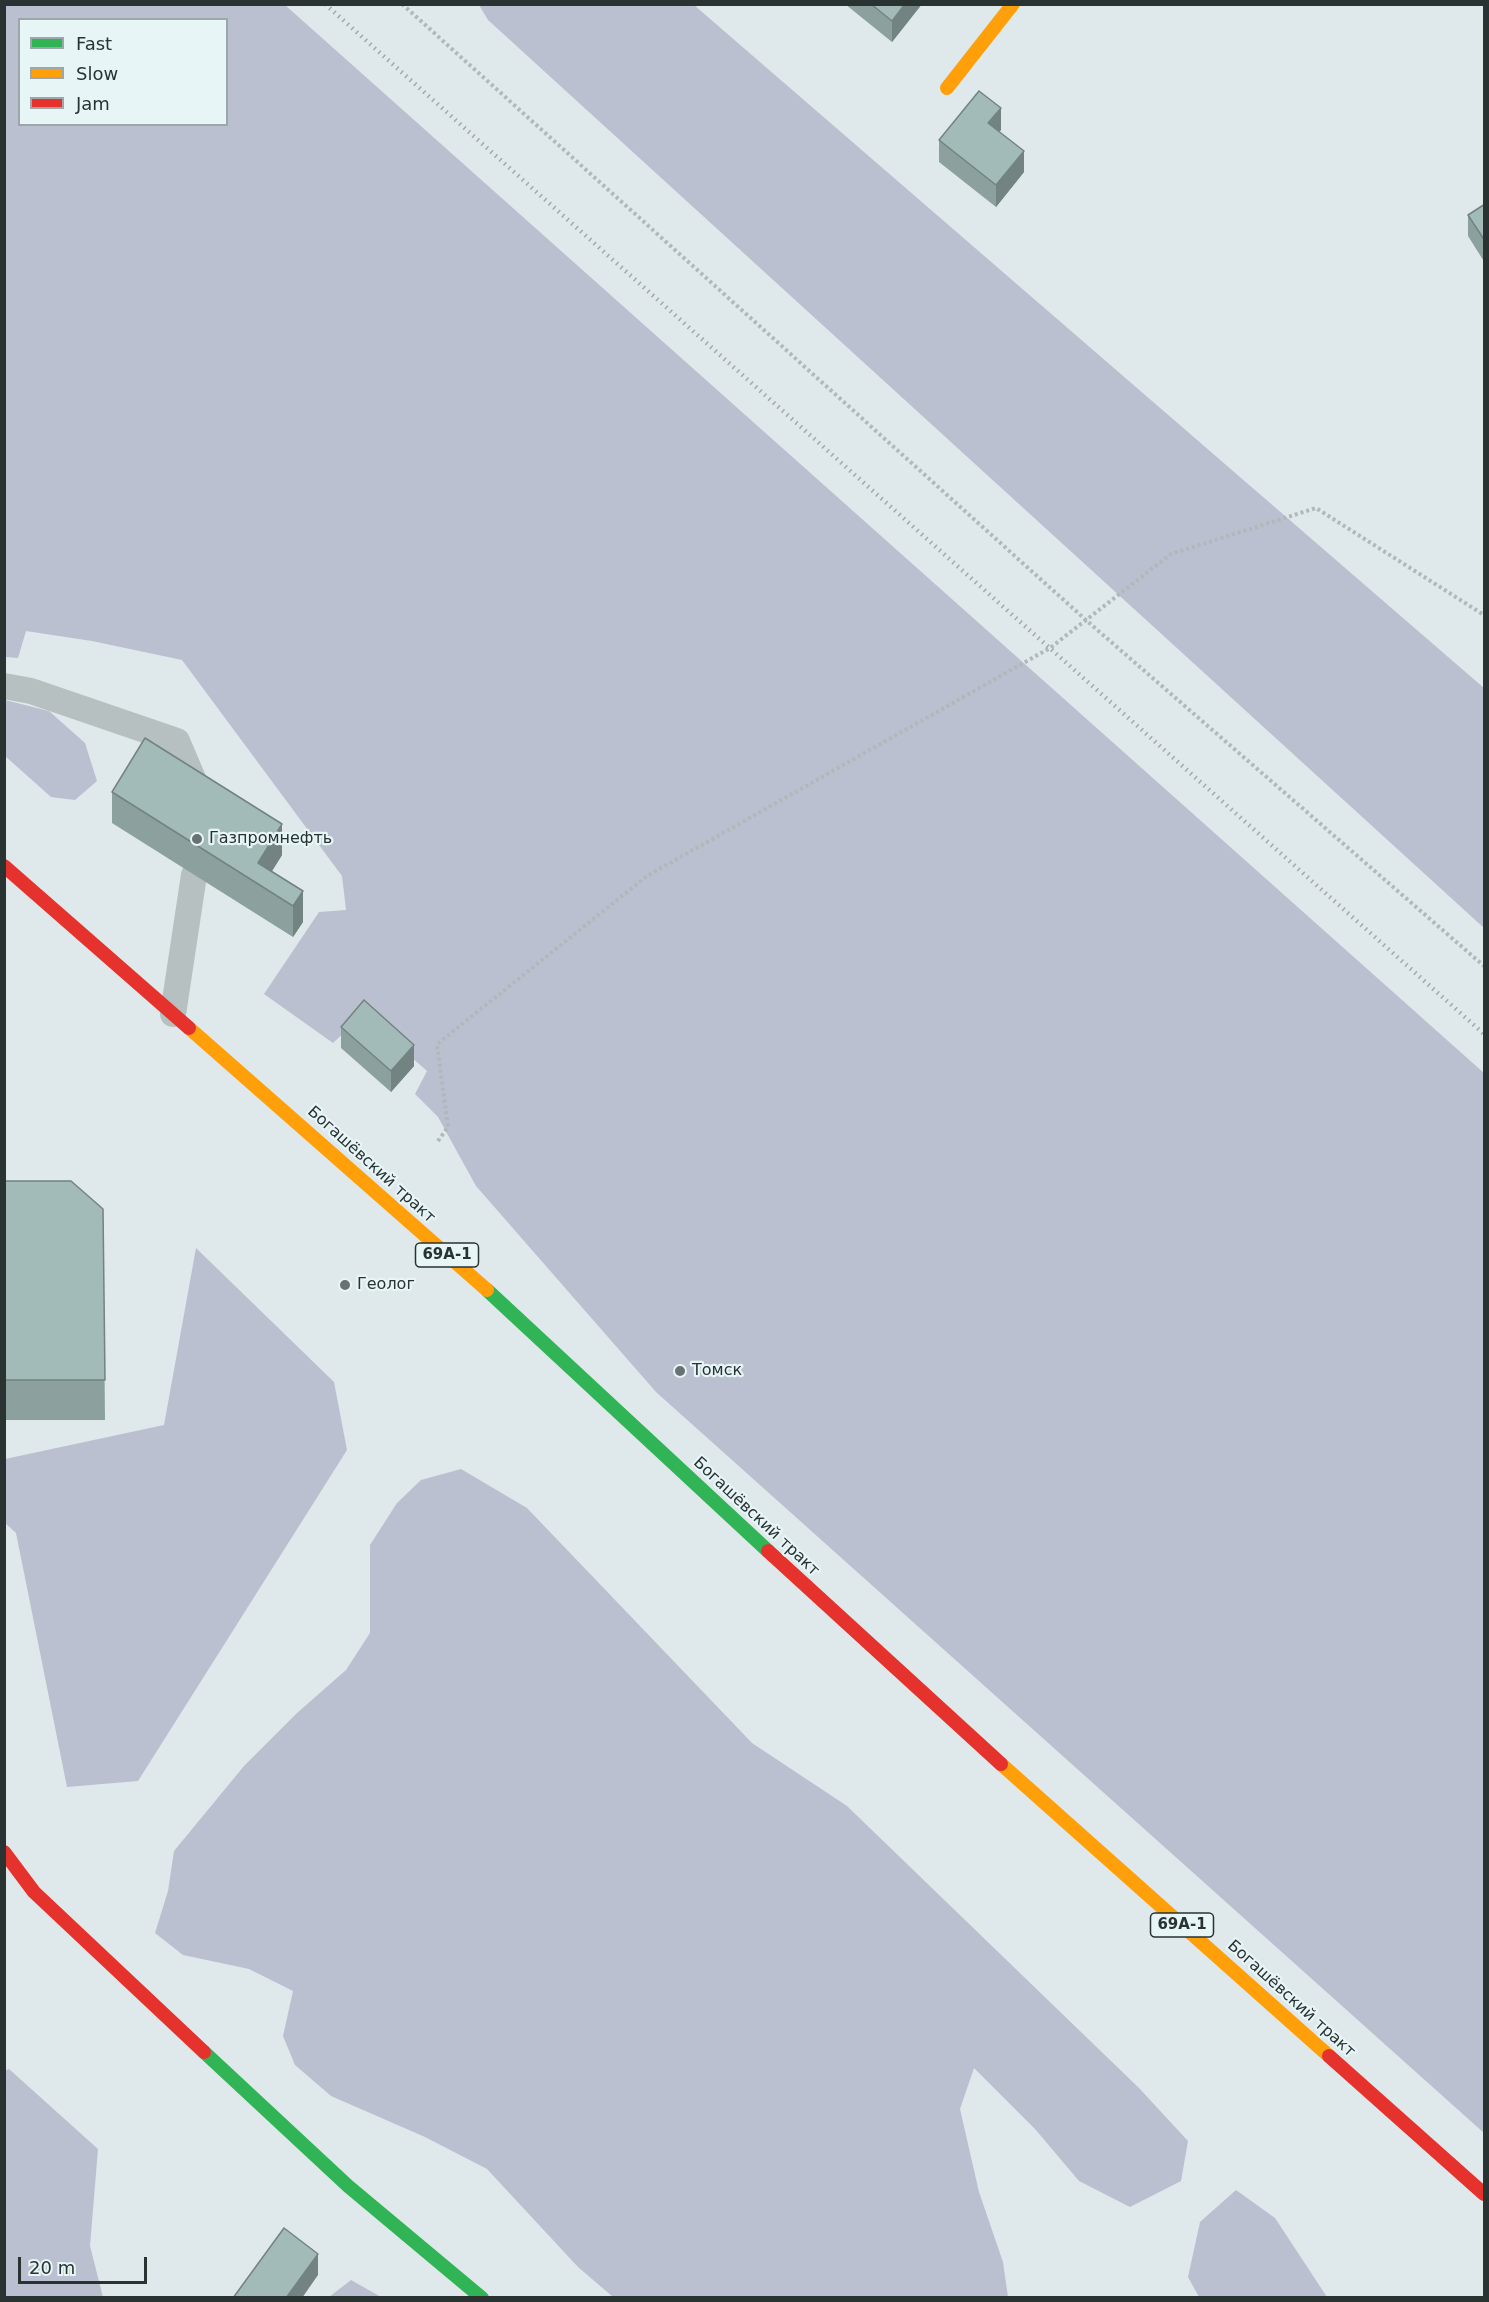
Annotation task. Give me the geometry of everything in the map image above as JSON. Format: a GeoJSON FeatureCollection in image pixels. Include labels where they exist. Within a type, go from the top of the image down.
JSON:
{"type":"FeatureCollection","features":[{"type":"Feature","properties":{"kind":"main road"},"geometry":{"type":"LineString","coordinates":[[947,88],[1013,4]]}},
{"type":"Feature","properties":{"kind":"main road","name":"Богашёвский тракт"},"geometry":{"type":"LineString","coordinates":[[4,866],[525,1324],[879,1655],[1485,2194]]}},
{"type":"Feature","properties":{"kind":"main road"},"geometry":{"type":"LineString","coordinates":[[4,1852],[34,1892],[322,2161],[482,2298]]}},
{"type":"Feature","properties":{"kind":"lane"},"geometry":{"type":"LineString","coordinates":[[4,686],[31,691],[177,741],[204,806]]}},
{"type":"Feature","properties":{"kind":"lane"},"geometry":{"type":"LineString","coordinates":[[173,1014],[194,875]]}},
{"type":"Feature","properties":{"kind":"path"},"geometry":{"type":"LineString","coordinates":[[402,4],[1087,621],[1485,966]]}},
{"type":"Feature","properties":{"kind":"path"},"geometry":{"type":"LineString","coordinates":[[438,1141],[448,1127],[437,1044],[647,876],[1050,648],[1171,554],[1316,508],[1485,615]]}},
{"type":"Feature","properties":{"kind":"shaded area"},"geometry":{"type":"Polygon","coordinates":[[[5,5],[285,5],[1484,1073],[1484,2133],[656,1392],[476,1186],[438,1117],[415,1094],[427,1071],[363,1015],[333,1043],[264,994],[319,912],[346,910],[342,876],[182,660],[92,641],[26,631],[18,658],[5,657],[5,5]]]}},
{"type":"Feature","properties":{"kind":"shaded area"},"geometry":{"type":"Polygon","coordinates":[[[479,5],[694,5],[1484,688],[1484,928],[488,20],[479,5]]]}},
{"type":"Feature","properties":{"kind":"shaded area"},"geometry":{"type":"Polygon","coordinates":[[[5,700],[49,711],[85,743],[97,781],[75,800],[51,797],[5,756],[5,700]]]}},
{"type":"Feature","properties":{"kind":"shaded area"},"geometry":{"type":"Polygon","coordinates":[[[196,1248],[334,1382],[347,1450],[138,1781],[67,1787],[16,1533],[5,1523],[5,1459],[164,1425],[196,1248]]]}},
{"type":"Feature","properties":{"kind":"shaded area"},"geometry":{"type":"Polygon","coordinates":[[[461,1469],[527,1508],[752,1743],[847,1806],[1139,2088],[1188,2141],[1181,2181],[1130,2207],[1079,2181],[1035,2129],[974,2068],[960,2109],[979,2192],[1003,2262],[1008,2297],[613,2297],[578,2267],[487,2169],[425,2137],[331,2096],[295,2065],[283,2036],[293,1991],[249,1969],[183,1955],[155,1933],[168,1891],[174,1851],[244,1766],[297,1713],[346,1670],[370,1633],[370,1545],[397,1503],[421,1480],[461,1469]]]}},
{"type":"Feature","properties":{"kind":"shaded area"},"geometry":{"type":"Polygon","coordinates":[[[9,2069],[98,2149],[90,2246],[103,2297],[5,2297],[4,2071],[9,2069]]]}},
{"type":"Feature","properties":{"kind":"shaded area"},"geometry":{"type":"Polygon","coordinates":[[[1236,2190],[1275,2218],[1327,2297],[1199,2297],[1188,2277],[1200,2222],[1236,2190]]]}},
{"type":"Feature","properties":{"kind":"shaded area"},"geometry":{"type":"Polygon","coordinates":[[[351,2280],[381,2297],[329,2297],[351,2280]]]}},
{"type":"Feature","properties":{"kind":"building"},"geometry":{"type":"Polygon","coordinates":[[[871,4],[905,4],[892,21],[871,4]]]}},
{"type":"Feature","properties":{"kind":"building"},"geometry":{"type":"Polygon","coordinates":[[[979,91],[1001,108],[988,123],[1024,151],[996,185],[939,140],[979,91]]]}},
{"type":"Feature","properties":{"kind":"building"},"geometry":{"type":"Polygon","coordinates":[[[1485,204],[1485,241],[1468,215],[1485,204]]]}},
{"type":"Feature","properties":{"kind":"building"},"geometry":{"type":"Polygon","coordinates":[[[145,738],[282,824],[258,863],[303,891],[293,906],[112,792],[145,738]]]}},
{"type":"Feature","properties":{"kind":"building"},"geometry":{"type":"Polygon","coordinates":[[[364,1000],[414,1045],[391,1071],[341,1027],[364,1000]]]}},
{"type":"Feature","properties":{"kind":"building"},"geometry":{"type":"Polygon","coordinates":[[[4,1181],[71,1181],[103,1209],[105,1380],[4,1380],[4,1181]]]}},
{"type":"Feature","properties":{"kind":"building"},"geometry":{"type":"Polygon","coordinates":[[[284,2228],[318,2254],[286,2298],[233,2298],[284,2228]]]}},
{"type":"Feature","properties":{"kind":"railway"},"geometry":{"type":"LineString","coordinates":[[325,4],[1484,1034]]}},
{"type":"Feature","properties":{"kind":"traffic: fast"},"geometry":{"type":"LineString","coordinates":[[487,1290],[768,1551]]}},
{"type":"Feature","properties":{"kind":"traffic: fast"},"geometry":{"type":"LineString","coordinates":[[204,2052],[348,2186],[482,2298]]}},
{"type":"Feature","properties":{"kind":"traffic: slow"},"geometry":{"type":"LineString","coordinates":[[947,88],[1013,4]]}},
{"type":"Feature","properties":{"kind":"traffic: slow"},"geometry":{"type":"LineString","coordinates":[[189,1028],[487,1290]]}},
{"type":"Feature","properties":{"kind":"traffic: slow"},"geometry":{"type":"LineString","coordinates":[[1001,1764],[1329,2056]]}},
{"type":"Feature","properties":{"kind":"traffic: jam"},"geometry":{"type":"LineString","coordinates":[[4,866],[189,1028]]}},
{"type":"Feature","properties":{"kind":"traffic: jam"},"geometry":{"type":"LineString","coordinates":[[768,1551],[1001,1764]]}},
{"type":"Feature","properties":{"kind":"traffic: jam"},"geometry":{"type":"LineString","coordinates":[[4,1852],[34,1892],[204,2052]]}},
{"type":"Feature","properties":{"kind":"traffic: jam"},"geometry":{"type":"LineString","coordinates":[[1329,2056],[1484,2194]]}},
{"type":"Feature","properties":{"kind":"place","name":"Газпромнефть"},"geometry":{"type":"Point","coordinates":[197,839]}},
{"type":"Feature","properties":{"kind":"place","name":"Геолог"},"geometry":{"type":"Point","coordinates":[345,1285]}},
{"type":"Feature","properties":{"kind":"place","name":"Томск"},"geometry":{"type":"Point","coordinates":[680,1371]}}]}
